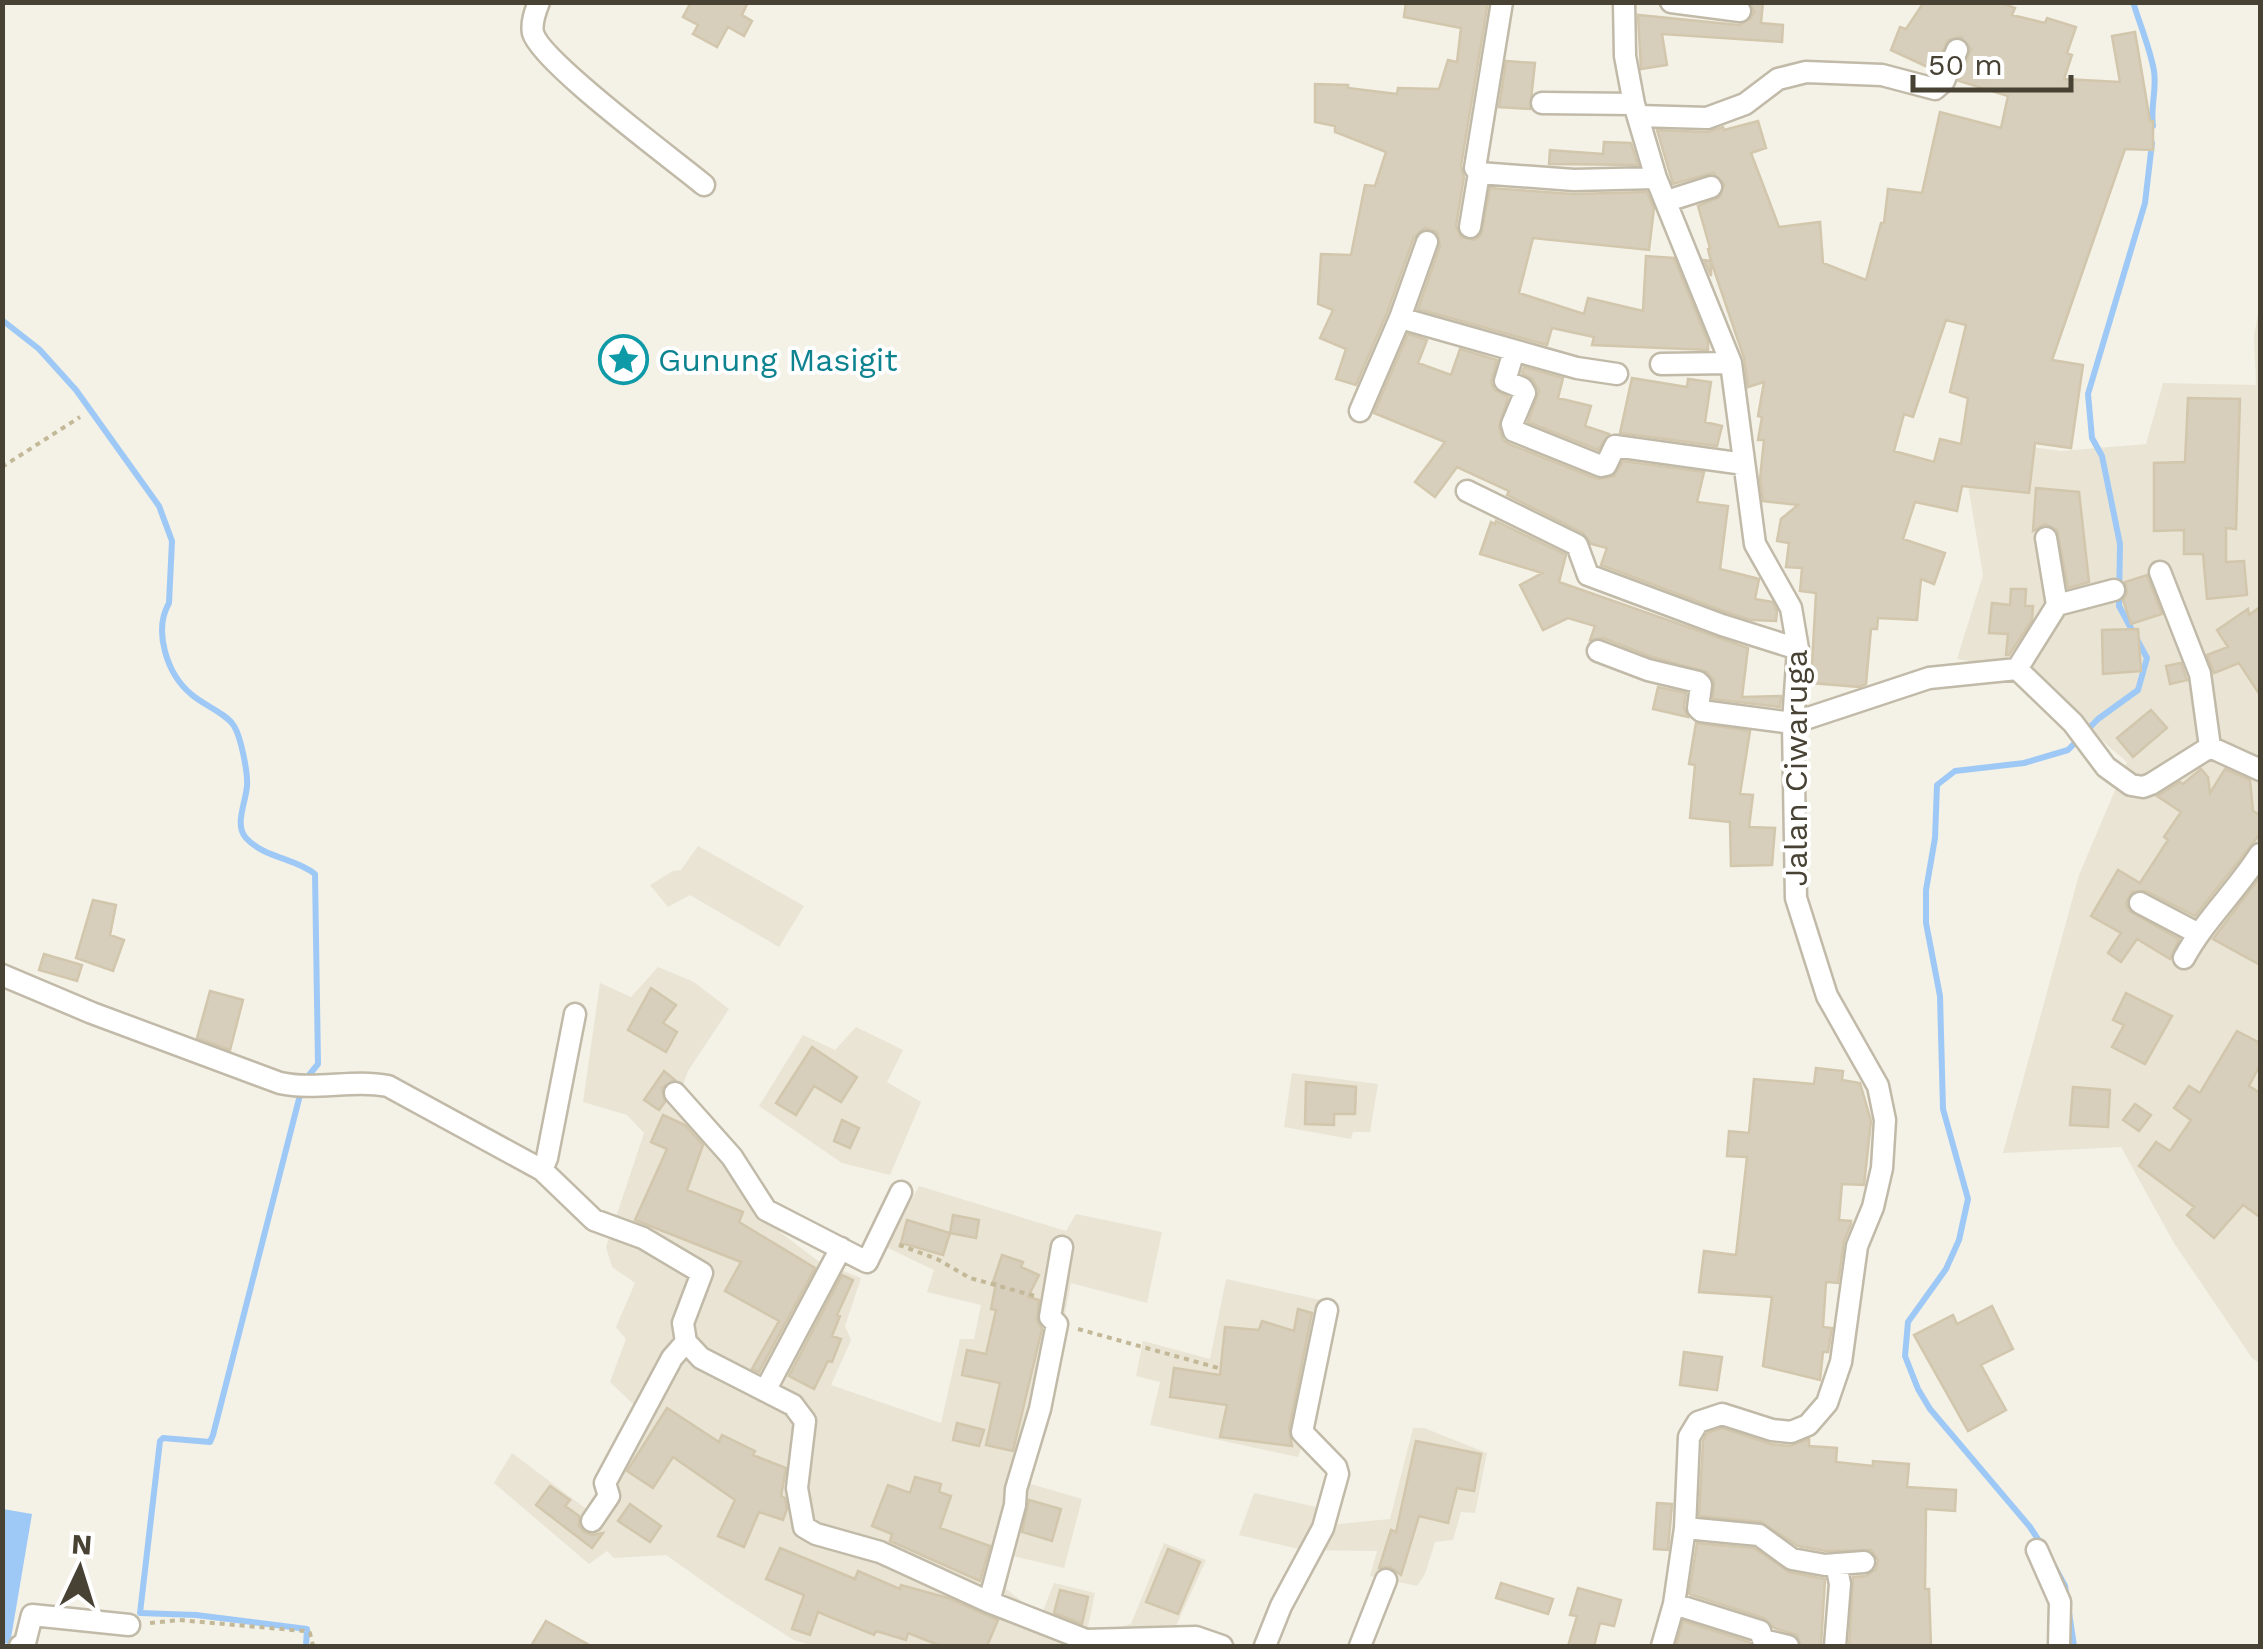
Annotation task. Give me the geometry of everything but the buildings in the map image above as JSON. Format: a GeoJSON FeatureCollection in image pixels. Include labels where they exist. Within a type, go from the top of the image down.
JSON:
{"type":"FeatureCollection","features":[{"type":"Feature","properties":{"kind":"street"},"geometry":{"type":"LineString","coordinates":[[539,2],[533,24],[540,47],[704,185]]}},
{"type":"Feature","properties":{"kind":"street"},"geometry":{"type":"LineString","coordinates":[[1502,2],[1475,168],[1479,172],[1555,179],[1656,178]]}},
{"type":"Feature","properties":{"kind":"street","name":"Jalan Ciwaruga"},"geometry":{"type":"LineString","coordinates":[[1624,2],[1625,56],[1656,178],[1732,363],[1755,544],[1791,608],[1798,649],[1793,723],[1796,898],[1827,996],[1878,1086],[1885,1120],[1882,1168],[1873,1207],[1856,1246],[1841,1362],[1828,1403],[1808,1425],[1791,1432],[1722,1414],[1698,1422],[1688,1437],[1685,1528],[1674,1604],[1662,1646]]}},
{"type":"Feature","properties":{"kind":"street"},"geometry":{"type":"LineString","coordinates":[[1671,2],[1740,11]]}},
{"type":"Feature","properties":{"kind":"street"},"geometry":{"type":"LineString","coordinates":[[1542,103],[1707,118],[1745,104],[1778,79],[1806,72],[1882,75],[1936,89],[1944,82],[1957,50]]}},
{"type":"Feature","properties":{"kind":"street"},"geometry":{"type":"LineString","coordinates":[[1470,227],[1479,172]]}},
{"type":"Feature","properties":{"kind":"street"},"geometry":{"type":"LineString","coordinates":[[1667,202],[1711,187]]}},
{"type":"Feature","properties":{"kind":"street"},"geometry":{"type":"LineString","coordinates":[[1360,411],[1427,242]]}},
{"type":"Feature","properties":{"kind":"street"},"geometry":{"type":"LineString","coordinates":[[1400,318],[1577,368],[1617,374]]}},
{"type":"Feature","properties":{"kind":"street"},"geometry":{"type":"LineString","coordinates":[[1514,351],[1505,381],[1522,388],[1524,393],[1512,424],[1514,431],[1601,466],[1606,465],[1615,446],[1744,464]]}},
{"type":"Feature","properties":{"kind":"street"},"geometry":{"type":"LineString","coordinates":[[1662,364],[1732,363]]}},
{"type":"Feature","properties":{"kind":"street"},"geometry":{"type":"LineString","coordinates":[[1467,491],[1577,544],[1588,576],[1798,649]]}},
{"type":"Feature","properties":{"kind":"street"},"geometry":{"type":"LineString","coordinates":[[2017,668],[2056,605],[2046,538]]}},
{"type":"Feature","properties":{"kind":"street"},"geometry":{"type":"LineString","coordinates":[[2160,572],[2200,674],[2210,747]]}},
{"type":"Feature","properties":{"kind":"street"},"geometry":{"type":"LineString","coordinates":[[2056,605],[2114,590]]}},
{"type":"Feature","properties":{"kind":"street"},"geometry":{"type":"LineString","coordinates":[[1598,651],[1648,670],[1698,682],[1701,711],[1793,723],[1929,678],[2017,668]]}},
{"type":"Feature","properties":{"kind":"street"},"geometry":{"type":"LineString","coordinates":[[2017,668],[2074,723],[2106,766],[2131,785],[2151,784],[2210,747]]}},
{"type":"Feature","properties":{"kind":"street"},"geometry":{"type":"LineString","coordinates":[[2210,747],[2260,770]]}},
{"type":"Feature","properties":{"kind":"street"},"geometry":{"type":"LineString","coordinates":[[2184,958],[2260,854]]}},
{"type":"Feature","properties":{"kind":"street"},"geometry":{"type":"LineString","coordinates":[[2140,903],[2199,934]]}},
{"type":"Feature","properties":{"kind":"street"},"geometry":{"type":"LineString","coordinates":[[2,975],[280,1083],[303,1088],[372,1082],[388,1086],[542,1170],[594,1220],[643,1238],[702,1273],[683,1323],[686,1342],[701,1358],[793,1405],[804,1421],[797,1488],[804,1528],[880,1552],[989,1602],[1086,1640],[1196,1638],[1222,1646]]}},
{"type":"Feature","properties":{"kind":"street"},"geometry":{"type":"LineString","coordinates":[[542,1170],[575,1014]]}},
{"type":"Feature","properties":{"kind":"street"},"geometry":{"type":"LineString","coordinates":[[674,1093],[732,1157],[766,1210],[867,1262],[901,1192]]}},
{"type":"Feature","properties":{"kind":"street"},"geometry":{"type":"LineString","coordinates":[[766,1390],[841,1248]]}},
{"type":"Feature","properties":{"kind":"street"},"geometry":{"type":"LineString","coordinates":[[989,1602],[1040,1409],[1057,1324],[1050,1316],[1062,1248]]}},
{"type":"Feature","properties":{"kind":"street"},"geometry":{"type":"LineString","coordinates":[[1264,1646],[1280,1606],[1323,1528],[1338,1474],[1336,1467],[1302,1432],[1328,1310]]}},
{"type":"Feature","properties":{"kind":"street"},"geometry":{"type":"LineString","coordinates":[[592,1521],[609,1496],[605,1482],[672,1358],[686,1342]]}},
{"type":"Feature","properties":{"kind":"street"},"geometry":{"type":"LineString","coordinates":[[1685,1528],[1759,1535],[1792,1559],[1836,1564],[1864,1562]]}},
{"type":"Feature","properties":{"kind":"street"},"geometry":{"type":"LineString","coordinates":[[2037,1550],[2060,1602],[2059,1646]]}},
{"type":"Feature","properties":{"kind":"street"},"geometry":{"type":"LineString","coordinates":[[1835,1646],[1840,1584],[1836,1564]]}},
{"type":"Feature","properties":{"kind":"street"},"geometry":{"type":"LineString","coordinates":[[1360,1646],[1386,1580]]}},
{"type":"Feature","properties":{"kind":"street"},"geometry":{"type":"LineString","coordinates":[[1674,1604],[1743,1624],[1760,1631],[1763,1640],[1788,1646]]}},
{"type":"Feature","properties":{"kind":"street"},"geometry":{"type":"LineString","coordinates":[[20,1646],[25,1643],[32,1615],[129,1626]]}},
{"type":"Feature","properties":{"kind":"path"},"geometry":{"type":"LineString","coordinates":[[2,467],[80,417]]}},
{"type":"Feature","properties":{"kind":"path"},"geometry":{"type":"LineString","coordinates":[[880,1238],[937,1259],[970,1278],[1054,1302]]}},
{"type":"Feature","properties":{"kind":"path"},"geometry":{"type":"LineString","coordinates":[[1057,1324],[1222,1369]]}},
{"type":"Feature","properties":{"kind":"path"},"geometry":{"type":"LineString","coordinates":[[129,1626],[179,1620],[289,1629],[310,1633],[313,1646]]}},
{"type":"Feature","properties":{"kind":"shaded area"},"geometry":{"type":"Polygon","coordinates":[[[2260,303],[2260,1364],[2252,1358],[2174,1243],[2121,1147],[2003,1153],[2079,875],[2127,762],[2017,668],[1957,659],[1983,575],[1968,485],[1973,440],[2062,451],[2146,444],[2163,383],[2256,385],[2254,336],[2260,303]]]}},
{"type":"Feature","properties":{"kind":"shaded area"},"geometry":{"type":"Polygon","coordinates":[[[698,846],[804,906],[779,947],[690,895],[668,907],[650,885],[681,870],[698,846]]]}},
{"type":"Feature","properties":{"kind":"shaded area"},"geometry":{"type":"Polygon","coordinates":[[[658,967],[694,982],[729,1009],[688,1071],[676,1104],[770,1200],[789,1213],[780,1232],[818,1261],[861,1278],[845,1326],[851,1340],[831,1385],[941,1423],[960,1339],[974,1339],[981,1305],[927,1292],[934,1270],[886,1247],[919,1186],[1066,1231],[1076,1214],[1162,1232],[1147,1303],[1071,1283],[1045,1416],[1024,1482],[1082,1499],[1064,1568],[1013,1556],[1006,1589],[1041,1616],[1054,1583],[1095,1593],[1088,1627],[1121,1627],[1131,1624],[1164,1543],[1206,1560],[1167,1646],[814,1646],[794,1640],[666,1555],[614,1558],[607,1551],[589,1564],[494,1483],[512,1453],[589,1511],[605,1495],[596,1481],[634,1405],[610,1382],[626,1339],[616,1327],[635,1283],[612,1267],[606,1247],[644,1133],[627,1115],[583,1102],[600,983],[631,997],[658,967]]]}},
{"type":"Feature","properties":{"kind":"shaded area"},"geometry":{"type":"Polygon","coordinates":[[[856,1027],[903,1050],[887,1082],[921,1102],[890,1175],[842,1163],[759,1106],[803,1035],[835,1050],[856,1027]]]}},
{"type":"Feature","properties":{"kind":"shaded area"},"geometry":{"type":"Polygon","coordinates":[[[1292,1073],[1378,1084],[1370,1132],[1353,1132],[1351,1139],[1284,1127],[1292,1073]]]}},
{"type":"Feature","properties":{"kind":"shaded area"},"geometry":{"type":"Polygon","coordinates":[[[1226,1279],[1338,1304],[1298,1457],[1150,1425],[1160,1382],[1136,1376],[1143,1341],[1210,1359],[1226,1279]]]}},
{"type":"Feature","properties":{"kind":"shaded area"},"geometry":{"type":"Polygon","coordinates":[[[1413,1428],[1424,1428],[1487,1453],[1475,1513],[1461,1512],[1453,1540],[1435,1542],[1417,1586],[1370,1576],[1377,1551],[1303,1550],[1239,1535],[1254,1493],[1321,1508],[1328,1525],[1390,1519],[1413,1428]]]}},
{"type":"Feature","properties":{"kind":"water"},"geometry":{"type":"Polygon","coordinates":[[[3,1509],[32,1514],[10,1644],[3,1643],[3,1509]]]}},
{"type":"Feature","properties":{"kind":"waterway"},"geometry":{"type":"LineString","coordinates":[[2133,2],[2154,71],[2153,126]]}},
{"type":"Feature","properties":{"kind":"waterway"},"geometry":{"type":"LineString","coordinates":[[2043,1547],[1930,1409],[1905,1356],[1908,1322],[1946,1269],[1959,1240],[1968,1199],[1943,1109],[1940,996],[1926,923],[1926,890],[1935,838],[1937,785],[1955,771],[2024,763],[2068,750],[2098,719],[2138,690],[2147,658],[2119,606],[2120,544],[2102,456],[2092,438],[2088,394],[2145,203],[2152,143]]}},
{"type":"Feature","properties":{"kind":"waterway"},"geometry":{"type":"LineString","coordinates":[[2,320],[39,349],[76,390],[159,506],[172,541],[169,603],[162,626],[169,664],[191,694],[226,717],[237,731],[246,773],[241,820],[246,838],[262,850],[315,874],[318,1064],[305,1080]]}},
{"type":"Feature","properties":{"kind":"waterway"},"geometry":{"type":"LineString","coordinates":[[300,1095],[213,1435],[210,1442],[163,1438],[160,1441],[140,1613],[196,1615],[307,1629],[306,1646]]}},
{"type":"Feature","properties":{"kind":"waterway"},"geometry":{"type":"LineString","coordinates":[[2052,1562],[2065,1586],[2074,1646]]}},
{"type":"Feature","properties":{"kind":"place","name":"Gunung Masigit"},"geometry":{"type":"Point","coordinates":[623,360]}}]}
